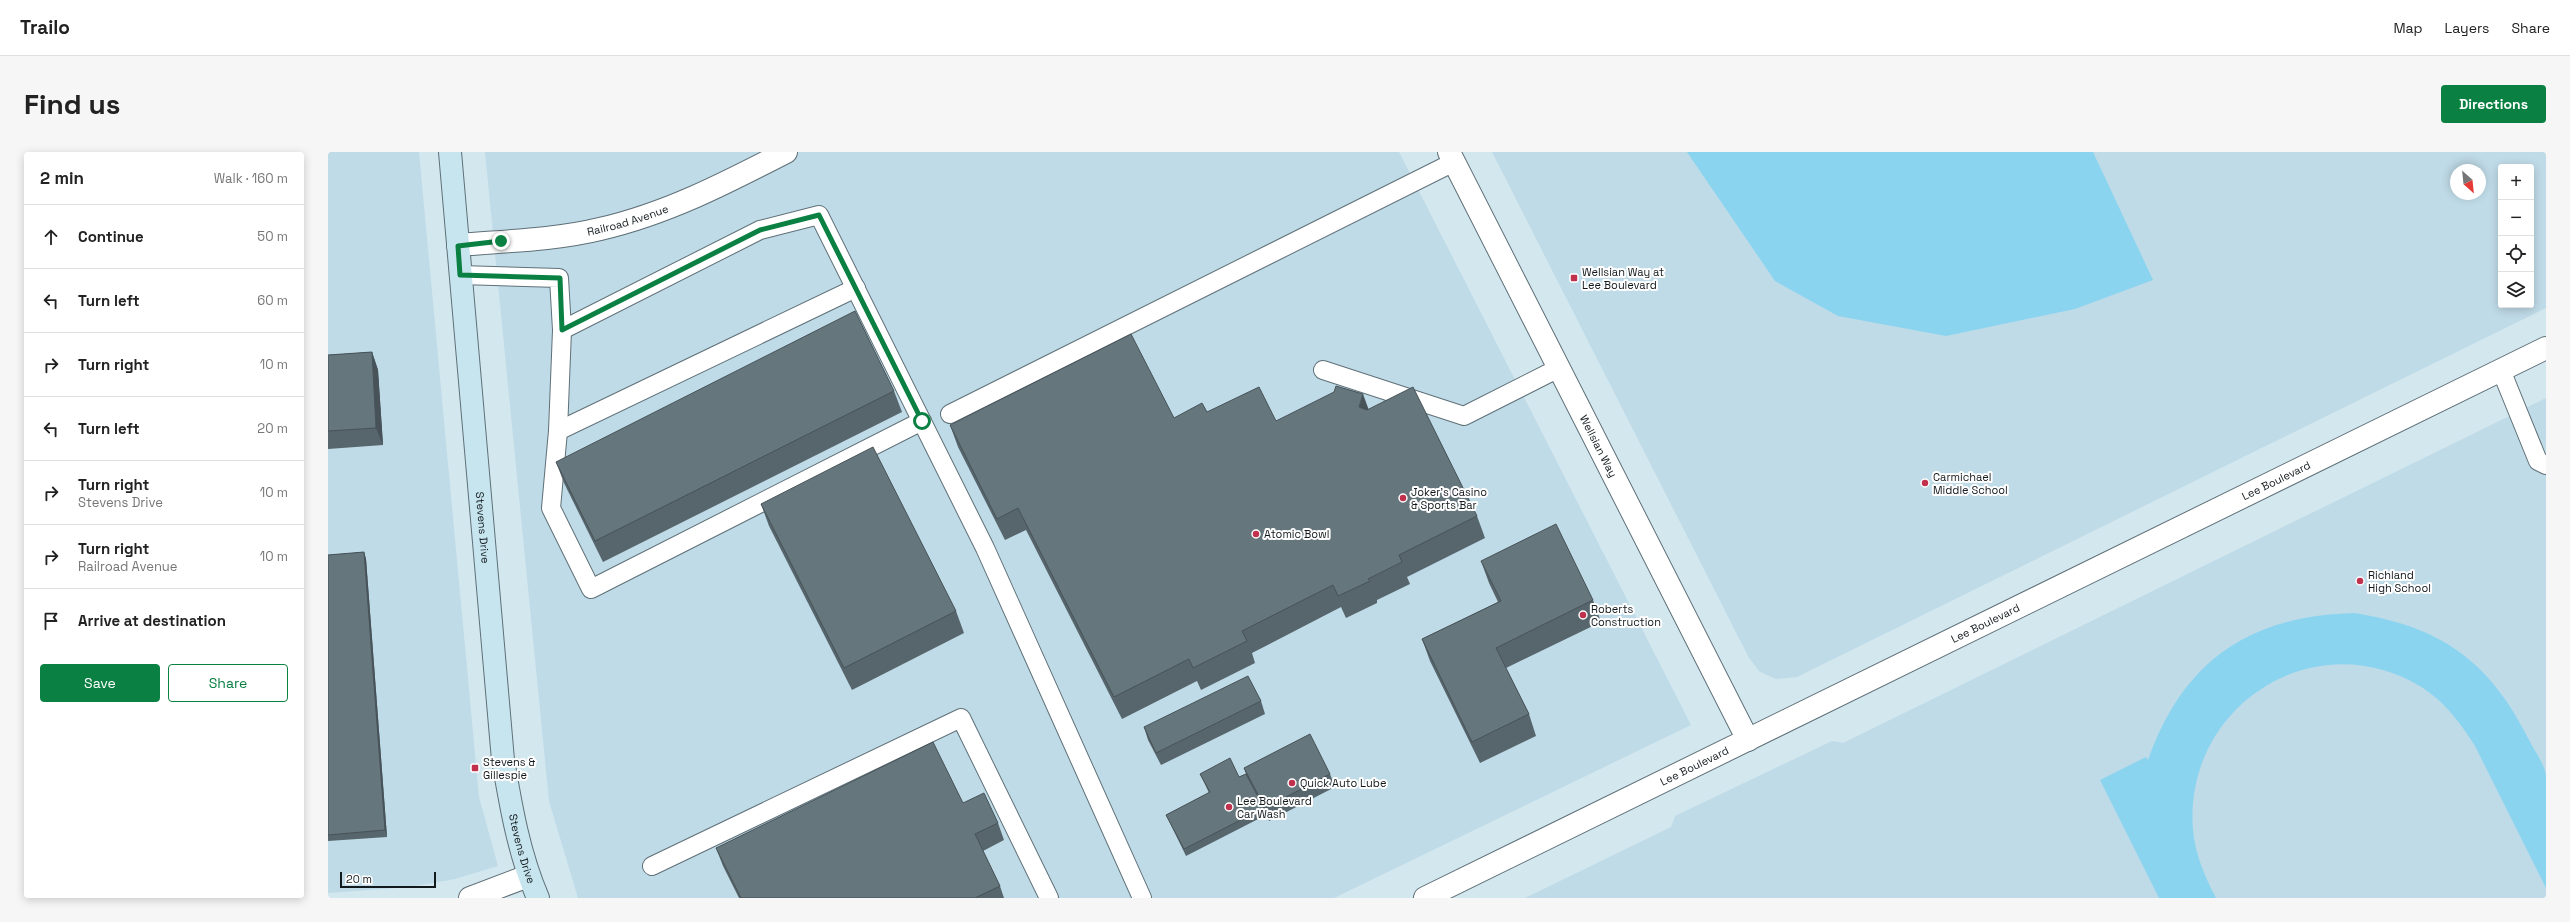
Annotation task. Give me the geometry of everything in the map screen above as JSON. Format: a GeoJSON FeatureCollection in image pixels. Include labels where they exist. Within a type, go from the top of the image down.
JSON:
{"type":"FeatureCollection","features":[{"type":"Feature","properties":{"kind":"main road","name":"Stevens Drive"},"geometry":{"type":"LineString","coordinates":[[450,152],[503,760],[516,831],[528,876],[538,898]]}},
{"type":"Feature","properties":{"kind":"street","name":"Railroad Avenue"},"geometry":{"type":"LineString","coordinates":[[458,246],[599,230],[637,220],[690,199],[786,152]]}},
{"type":"Feature","properties":{"kind":"street","name":"Wellsian Way"},"geometry":{"type":"LineString","coordinates":[[1452,157],[1748,740]]}},
{"type":"Feature","properties":{"kind":"street","name":"Lee Boulevard"},"geometry":{"type":"LineString","coordinates":[[1425,898],[2546,348]]}},
{"type":"Feature","properties":{"kind":"street"},"geometry":{"type":"LineString","coordinates":[[470,898],[528,876]]}},
{"type":"Feature","properties":{"kind":"lane"},"geometry":{"type":"LineString","coordinates":[[950,414],[1452,157]]}},
{"type":"Feature","properties":{"kind":"lane"},"geometry":{"type":"LineString","coordinates":[[562,330],[760,230],[819,215],[985,548],[1142,898]]}},
{"type":"Feature","properties":{"kind":"lane"},"geometry":{"type":"LineString","coordinates":[[460,275],[560,278],[562,330],[558,431],[551,508],[590,589],[922,421]]}},
{"type":"Feature","properties":{"kind":"lane"},"geometry":{"type":"LineString","coordinates":[[558,431],[856,288]]}},
{"type":"Feature","properties":{"kind":"lane"},"geometry":{"type":"LineString","coordinates":[[1323,370],[1464,416],[1559,368]]}},
{"type":"Feature","properties":{"kind":"lane"},"geometry":{"type":"LineString","coordinates":[[2501,370],[2538,460],[2546,465]]}},
{"type":"Feature","properties":{"kind":"lane"},"geometry":{"type":"LineString","coordinates":[[652,866],[961,718],[1049,898]]}},
{"type":"Feature","properties":{"kind":"shaded area"},"geometry":{"type":"Polygon","coordinates":[[[328,152],[419,152],[479,797],[498,866],[455,879],[410,887],[328,893],[328,152]]]}},
{"type":"Feature","properties":{"kind":"shaded area"},"geometry":{"type":"Polygon","coordinates":[[[485,152],[1399,152],[1691,725],[1334,898],[578,898],[549,801],[485,152]]]}},
{"type":"Feature","properties":{"kind":"shaded area","name":"Carmichael Middle School"},"geometry":{"type":"Polygon","coordinates":[[[1492,152],[2546,152],[2546,308],[1797,677],[1776,679],[1760,672],[1749,658],[1492,152]]]}},
{"type":"Feature","properties":{"kind":"shaded area"},"geometry":{"type":"Polygon","coordinates":[[[1687,152],[2093,152],[2153,280],[2075,309],[1946,336],[1838,316],[1775,281],[1687,152]]]}},
{"type":"Feature","properties":{"kind":"shaded area","name":"Richland High School"},"geometry":{"type":"Polygon","coordinates":[[[2546,398],[2546,898],[1525,898],[1671,827],[1675,816],[1832,741],[1843,743],[2546,398]]]}},
{"type":"Feature","properties":{"kind":"shaded area"},"geometry":{"type":"Polygon","coordinates":[[[2354,613],[2384,619],[2412,627],[2436,638],[2458,651],[2478,668],[2496,687],[2513,711],[2541,762],[2546,776],[2546,888],[2475,746],[2446,707],[2423,688],[2382,670],[2341,664],[2301,671],[2264,687],[2233,712],[2210,746],[2196,785],[2193,830],[2194,839],[2201,865],[2216,898],[2159,898],[2100,780],[2146,757],[2148,760],[2163,725],[2180,696],[2201,671],[2225,650],[2252,635],[2282,623],[2316,616],[2354,613]]]}},
{"type":"Feature","properties":{"kind":"building"},"geometry":{"type":"Polygon","coordinates":[[[855,311],[894,391],[595,541],[556,462],[855,311]]]}},
{"type":"Feature","properties":{"kind":"building","name":"Atomic Bowl"},"geometry":{"type":"Polygon","coordinates":[[[1131,334],[1174,418],[1202,403],[1207,412],[1259,387],[1276,421],[1334,392],[1336,386],[1363,394],[1359,407],[1367,410],[1413,387],[1477,516],[1399,555],[1402,562],[1368,579],[1370,581],[1338,596],[1333,585],[1242,631],[1247,641],[1193,668],[1189,659],[1114,697],[1018,508],[997,519],[950,425],[1131,334]]]}},
{"type":"Feature","properties":{"kind":"building"},"geometry":{"type":"Polygon","coordinates":[[[372,352],[376,428],[328,431],[328,355],[372,352]]]}},
{"type":"Feature","properties":{"kind":"building"},"geometry":{"type":"Polygon","coordinates":[[[873,447],[956,611],[844,668],[761,504],[873,447]]]}},
{"type":"Feature","properties":{"kind":"building"},"geometry":{"type":"Polygon","coordinates":[[[1556,524],[1593,600],[1496,648],[1529,714],[1472,742],[1422,639],[1501,601],[1481,561],[1556,524]]]}},
{"type":"Feature","properties":{"kind":"building"},"geometry":{"type":"Polygon","coordinates":[[[364,552],[385,830],[328,835],[328,555],[364,552]]]}},
{"type":"Feature","properties":{"kind":"building"},"geometry":{"type":"Polygon","coordinates":[[[1248,676],[1261,701],[1156,753],[1144,727],[1248,676]]]}},
{"type":"Feature","properties":{"kind":"building","name":"Quick Auto Lube"},"geometry":{"type":"Polygon","coordinates":[[[1310,734],[1330,774],[1265,808],[1244,768],[1310,734]]]}},
{"type":"Feature","properties":{"kind":"building"},"geometry":{"type":"Polygon","coordinates":[[[933,742],[963,803],[984,793],[998,823],[975,834],[1000,886],[975,898],[741,898],[716,848],[933,742]]]}},
{"type":"Feature","properties":{"kind":"building","name":"Lee Boulevard Car Wash"},"geometry":{"type":"Polygon","coordinates":[[[1230,758],[1239,777],[1246,774],[1264,808],[1184,849],[1166,815],[1210,792],[1200,774],[1230,758]]]}},
{"type":"Feature","properties":{"kind":"place","name":"Wellsian Way at Lee Boulevard"},"geometry":{"type":"Point","coordinates":[1574,278]}},
{"type":"Feature","properties":{"kind":"place","name":"Carmichael Middle School"},"geometry":{"type":"Point","coordinates":[1925,483]}},
{"type":"Feature","properties":{"kind":"place","name":"Joker's Casino & Sports Bar"},"geometry":{"type":"Point","coordinates":[1403,498]}},
{"type":"Feature","properties":{"kind":"place","name":"Atomic Bowl"},"geometry":{"type":"Point","coordinates":[1256,534]}},
{"type":"Feature","properties":{"kind":"place","name":"Richland High School"},"geometry":{"type":"Point","coordinates":[2360,581]}},
{"type":"Feature","properties":{"kind":"place","name":"Roberts Construction"},"geometry":{"type":"Point","coordinates":[1583,615]}},
{"type":"Feature","properties":{"kind":"place","name":"Stevens & Gillespie"},"geometry":{"type":"Point","coordinates":[475,768]}},
{"type":"Feature","properties":{"kind":"place","name":"Quick Auto Lube"},"geometry":{"type":"Point","coordinates":[1292,783]}},
{"type":"Feature","properties":{"kind":"place","name":"Lee Boulevard Car Wash"},"geometry":{"type":"Point","coordinates":[1229,807]}},
{"type":"Feature","properties":{"kind":"route"},"geometry":{"type":"LineString","coordinates":[[501,241],[458,246],[460,275],[560,278],[562,330],[760,230],[819,215],[922,421]]}}]}
